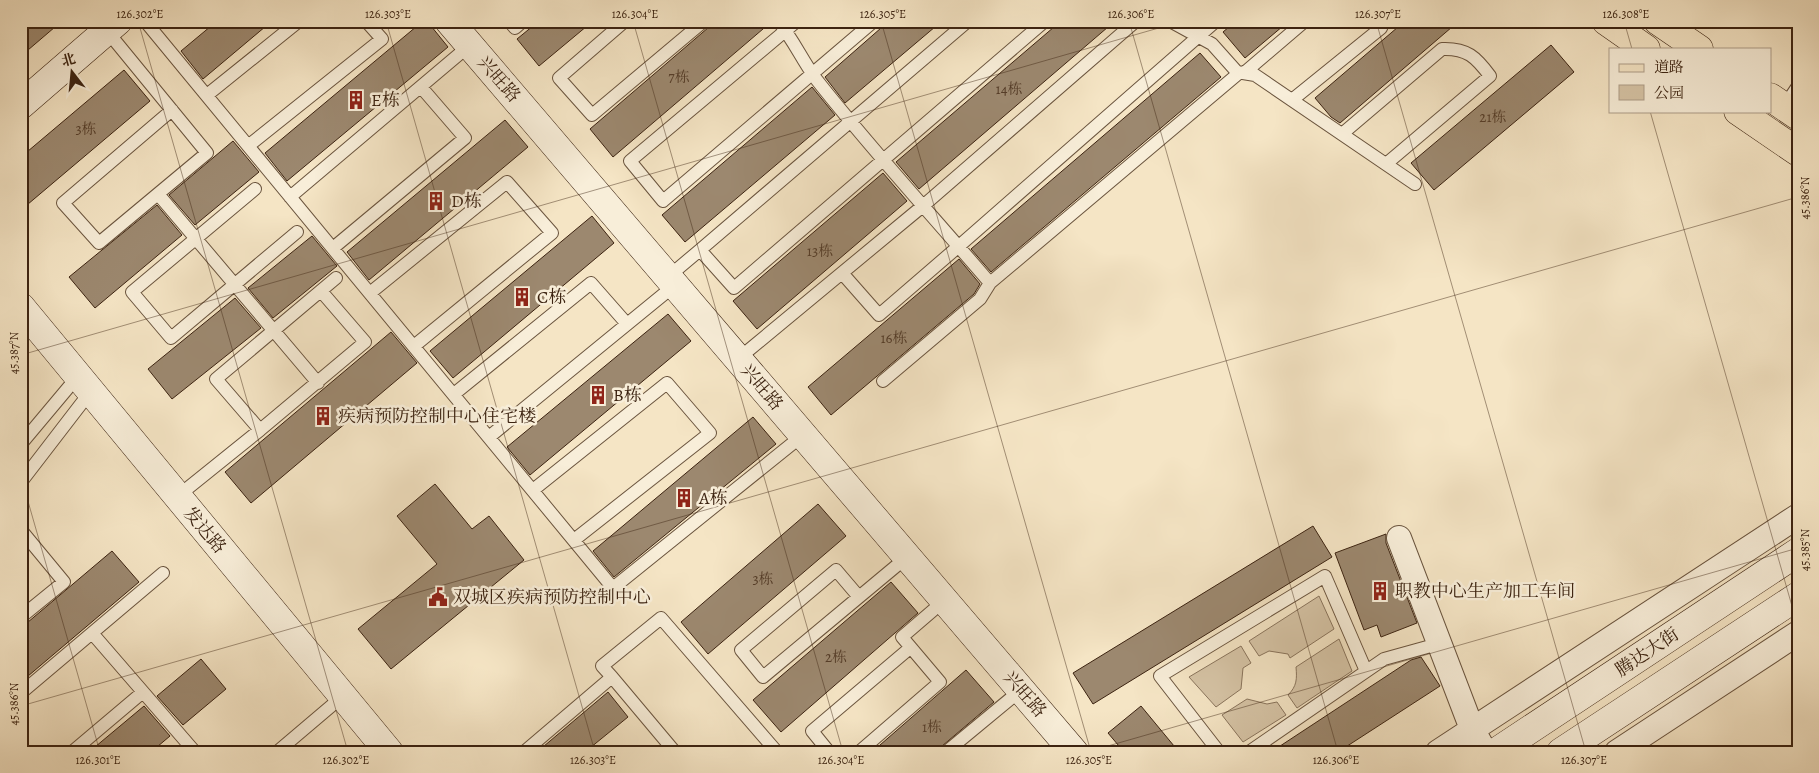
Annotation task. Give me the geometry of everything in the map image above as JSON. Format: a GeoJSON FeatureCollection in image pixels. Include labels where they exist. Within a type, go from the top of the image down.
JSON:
{"type":"FeatureCollection","features":[{"type":"Feature","properties":{"kind":"main road"},"geometry":{"type":"LineString","coordinates":[[1606,21],[1645,48]]}},
{"type":"Feature","properties":{"kind":"main road"},"geometry":{"type":"LineString","coordinates":[[1658,21],[1698,48]]}},
{"type":"Feature","properties":{"kind":"main road"},"geometry":{"type":"LineString","coordinates":[[1739,112],[1798,152]]}},
{"type":"Feature","properties":{"kind":"street","name":"兴旺路"},"geometry":{"type":"LineString","coordinates":[[450,21],[1074,752]]}},
{"type":"Feature","properties":{"kind":"street"},"geometry":{"type":"LineString","coordinates":[[21,105],[112,26]]}},
{"type":"Feature","properties":{"kind":"street","name":"发达路"},"geometry":{"type":"LineString","coordinates":[[21,307],[389,752]]}},
{"type":"Feature","properties":{"kind":"street"},"geometry":{"type":"LineString","coordinates":[[1438,752],[1798,516]]}},
{"type":"Feature","properties":{"kind":"street"},"geometry":{"type":"LineString","coordinates":[[1399,538],[1472,729],[1486,752]]}},
{"type":"Feature","properties":{"kind":"street","name":"腾达大街"},"geometry":{"type":"LineString","coordinates":[[1496,752],[1798,552]]}},
{"type":"Feature","properties":{"kind":"street","name":"腾达大街"},"geometry":{"type":"LineString","coordinates":[[1561,752],[1798,596]]}},
{"type":"Feature","properties":{"kind":"street"},"geometry":{"type":"LineString","coordinates":[[1617,752],[1798,633]]}},
{"type":"Feature","properties":{"kind":"lane"},"geometry":{"type":"LineString","coordinates":[[145,21],[614,588],[803,435]]}},
{"type":"Feature","properties":{"kind":"lane"},"geometry":{"type":"LineString","coordinates":[[207,95],[299,21]]}},
{"type":"Feature","properties":{"kind":"lane"},"geometry":{"type":"LineString","coordinates":[[248,146],[382,39],[366,21]]}},
{"type":"Feature","properties":{"kind":"lane"},"geometry":{"type":"LineString","coordinates":[[509,21],[515,28],[523,21]]}},
{"type":"Feature","properties":{"kind":"lane"},"geometry":{"type":"LineString","coordinates":[[625,21],[559,78],[592,115],[704,21]]}},
{"type":"Feature","properties":{"kind":"lane"},"geometry":{"type":"LineString","coordinates":[[797,21],[782,26],[630,161],[664,201],[874,21]]}},
{"type":"Feature","properties":{"kind":"lane"},"geometry":{"type":"LineString","coordinates":[[489,437],[627,324],[700,250],[968,21]]}},
{"type":"Feature","properties":{"kind":"lane"},"geometry":{"type":"LineString","coordinates":[[700,250],[734,288],[1045,21]]}},
{"type":"Feature","properties":{"kind":"lane"},"geometry":{"type":"LineString","coordinates":[[738,359],[924,205],[1136,21]]}},
{"type":"Feature","properties":{"kind":"lane"},"geometry":{"type":"LineString","coordinates":[[1170,21],[1212,44],[1236,72],[1255,75],[1416,184]]}},
{"type":"Feature","properties":{"kind":"lane"},"geometry":{"type":"LineString","coordinates":[[842,273],[879,315],[1216,21]]}},
{"type":"Feature","properties":{"kind":"lane"},"geometry":{"type":"LineString","coordinates":[[883,381],[980,299],[990,283],[1305,21]]}},
{"type":"Feature","properties":{"kind":"lane"},"geometry":{"type":"LineString","coordinates":[[1292,100],[1380,28],[1384,21]]}},
{"type":"Feature","properties":{"kind":"lane"},"geometry":{"type":"LineString","coordinates":[[112,26],[172,110],[207,152],[99,243],[63,203],[172,110]]}},
{"type":"Feature","properties":{"kind":"lane"},"geometry":{"type":"LineString","coordinates":[[782,26],[813,74],[851,121],[990,283]]}},
{"type":"Feature","properties":{"kind":"lane"},"geometry":{"type":"LineString","coordinates":[[290,197],[470,45]]}},
{"type":"Feature","properties":{"kind":"lane"},"geometry":{"type":"LineString","coordinates":[[1342,134],[1442,49],[1458,48],[1478,60],[1490,76],[1386,164]]}},
{"type":"Feature","properties":{"kind":"lane"},"geometry":{"type":"LineString","coordinates":[[333,248],[465,138],[422,87]]}},
{"type":"Feature","properties":{"kind":"lane"},"geometry":{"type":"LineString","coordinates":[[370,293],[507,182],[552,233],[414,346]]}},
{"type":"Feature","properties":{"kind":"lane"},"geometry":{"type":"LineString","coordinates":[[255,189],[132,292],[171,338],[297,232]]}},
{"type":"Feature","properties":{"kind":"lane"},"geometry":{"type":"LineString","coordinates":[[158,194],[318,383]]}},
{"type":"Feature","properties":{"kind":"lane"},"geometry":{"type":"LineString","coordinates":[[260,430],[216,379],[336,278]]}},
{"type":"Feature","properties":{"kind":"lane"},"geometry":{"type":"LineString","coordinates":[[454,394],[591,283],[627,324]]}},
{"type":"Feature","properties":{"kind":"lane"},"geometry":{"type":"LineString","coordinates":[[178,496],[318,383],[365,342],[321,291]]}},
{"type":"Feature","properties":{"kind":"lane"},"geometry":{"type":"LineString","coordinates":[[21,444],[84,383]]}},
{"type":"Feature","properties":{"kind":"lane"},"geometry":{"type":"LineString","coordinates":[[21,482],[84,383]]}},
{"type":"Feature","properties":{"kind":"lane"},"geometry":{"type":"LineString","coordinates":[[534,490],[667,384],[710,433],[574,540]]}},
{"type":"Feature","properties":{"kind":"lane"},"geometry":{"type":"LineString","coordinates":[[21,530],[64,582],[21,617]]}},
{"type":"Feature","properties":{"kind":"lane"},"geometry":{"type":"LineString","coordinates":[[859,597],[836,570],[741,650],[763,677],[859,597],[907,557]]}},
{"type":"Feature","properties":{"kind":"lane"},"geometry":{"type":"LineString","coordinates":[[21,693],[163,573]]}},
{"type":"Feature","properties":{"kind":"lane"},"geometry":{"type":"LineString","coordinates":[[1219,752],[1160,676],[1325,576],[1366,671]]}},
{"type":"Feature","properties":{"kind":"lane"},"geometry":{"type":"LineString","coordinates":[[859,752],[940,682],[902,637],[945,600]]}},
{"type":"Feature","properties":{"kind":"lane"},"geometry":{"type":"LineString","coordinates":[[675,752],[602,666],[660,618],[777,752]]}},
{"type":"Feature","properties":{"kind":"lane"},"geometry":{"type":"LineString","coordinates":[[92,634],[195,752]]}},
{"type":"Feature","properties":{"kind":"lane"},"geometry":{"type":"LineString","coordinates":[[1249,752],[1384,659],[1438,644]]}},
{"type":"Feature","properties":{"kind":"lane"},"geometry":{"type":"LineString","coordinates":[[829,752],[812,731],[910,648]]}},
{"type":"Feature","properties":{"kind":"lane"},"geometry":{"type":"LineString","coordinates":[[524,752],[612,678]]}},
{"type":"Feature","properties":{"kind":"lane"},"geometry":{"type":"LineString","coordinates":[[946,752],[1021,690]]}},
{"type":"Feature","properties":{"kind":"lane"},"geometry":{"type":"LineString","coordinates":[[72,752],[143,692]]}},
{"type":"Feature","properties":{"kind":"lane"},"geometry":{"type":"LineString","coordinates":[[277,752],[343,696]]}},
{"type":"Feature","properties":{"kind":"green space"},"geometry":{"type":"Polygon","coordinates":[[[1319,596],[1334,629],[1290,658],[1288,654],[1269,651],[1259,656],[1249,641],[1319,596]]]}},
{"type":"Feature","properties":{"kind":"green space"},"geometry":{"type":"Polygon","coordinates":[[[1339,639],[1352,671],[1297,708],[1288,695],[1296,682],[1296,667],[1339,639]]]}},
{"type":"Feature","properties":{"kind":"green space"},"geometry":{"type":"Polygon","coordinates":[[[1241,646],[1251,663],[1243,668],[1241,689],[1216,707],[1189,677],[1241,646]]]}},
{"type":"Feature","properties":{"kind":"green space"},"geometry":{"type":"Polygon","coordinates":[[[1247,699],[1267,704],[1277,702],[1286,715],[1243,742],[1222,715],[1247,699]]]}},
{"type":"Feature","properties":{"kind":"building"},"geometry":{"type":"Polygon","coordinates":[[[21,21],[62,21],[21,56],[21,21]]]}},
{"type":"Feature","properties":{"kind":"building"},"geometry":{"type":"Polygon","coordinates":[[[217,21],[272,21],[203,79],[181,51],[217,21]]]}},
{"type":"Feature","properties":{"kind":"building","name":"E栋"},"geometry":{"type":"Polygon","coordinates":[[[423,21],[427,21],[448,47],[287,181],[265,153],[423,21]]]}},
{"type":"Feature","properties":{"kind":"building"},"geometry":{"type":"Polygon","coordinates":[[[539,21],[593,21],[539,66],[517,39],[539,21]]]}},
{"type":"Feature","properties":{"kind":"building"},"geometry":{"type":"Polygon","coordinates":[[[716,21],[770,21],[770,23],[613,157],[590,129],[716,21]]]}},
{"type":"Feature","properties":{"kind":"building"},"geometry":{"type":"Polygon","coordinates":[[[889,21],[942,21],[845,103],[825,77],[889,21]]]}},
{"type":"Feature","properties":{"kind":"building"},"geometry":{"type":"Polygon","coordinates":[[[1061,21],[1115,21],[919,189],[896,162],[1061,21]]]}},
{"type":"Feature","properties":{"kind":"building"},"geometry":{"type":"Polygon","coordinates":[[[1236,21],[1289,21],[1245,58],[1223,32],[1236,21]]]}},
{"type":"Feature","properties":{"kind":"building"},"geometry":{"type":"Polygon","coordinates":[[[1405,21],[1459,21],[1340,123],[1331,117],[1315,98],[1405,21]]]}},
{"type":"Feature","properties":{"kind":"building"},"geometry":{"type":"Polygon","coordinates":[[[1551,45],[1574,72],[1434,190],[1411,163],[1551,45]]]}},
{"type":"Feature","properties":{"kind":"building"},"geometry":{"type":"Polygon","coordinates":[[[1200,53],[1221,77],[991,272],[971,249],[1200,53]]]}},
{"type":"Feature","properties":{"kind":"building"},"geometry":{"type":"Polygon","coordinates":[[[124,70],[150,101],[21,210],[21,157],[124,70]]]}},
{"type":"Feature","properties":{"kind":"building"},"geometry":{"type":"Polygon","coordinates":[[[812,87],[835,115],[685,242],[662,215],[812,87]]]}},
{"type":"Feature","properties":{"kind":"building","name":"D栋"},"geometry":{"type":"Polygon","coordinates":[[[505,120],[528,147],[369,280],[347,252],[505,120]]]}},
{"type":"Feature","properties":{"kind":"building"},"geometry":{"type":"Polygon","coordinates":[[[233,141],[259,172],[195,225],[169,195],[233,141]]]}},
{"type":"Feature","properties":{"kind":"building"},"geometry":{"type":"Polygon","coordinates":[[[883,173],[907,201],[757,329],[733,301],[883,173]]]}},
{"type":"Feature","properties":{"kind":"building"},"geometry":{"type":"Polygon","coordinates":[[[157,205],[182,235],[95,308],[69,277],[157,205]]]}},
{"type":"Feature","properties":{"kind":"building","name":"C栋"},"geometry":{"type":"Polygon","coordinates":[[[592,216],[614,243],[453,378],[430,351],[592,216]]]}},
{"type":"Feature","properties":{"kind":"building"},"geometry":{"type":"Polygon","coordinates":[[[312,236],[337,266],[273,318],[248,288],[312,236]]]}},
{"type":"Feature","properties":{"kind":"building"},"geometry":{"type":"Polygon","coordinates":[[[959,259],[980,284],[974,294],[831,415],[808,387],[959,259]]]}},
{"type":"Feature","properties":{"kind":"building"},"geometry":{"type":"Polygon","coordinates":[[[235,298],[261,328],[172,399],[148,369],[235,298]]]}},
{"type":"Feature","properties":{"kind":"building","name":"B栋"},"geometry":{"type":"Polygon","coordinates":[[[668,314],[691,341],[530,475],[507,447],[668,314]]]}},
{"type":"Feature","properties":{"kind":"building","name":"疾病预防控制中心住宅楼"},"geometry":{"type":"Polygon","coordinates":[[[391,332],[417,363],[251,503],[225,472],[391,332]]]}},
{"type":"Feature","properties":{"kind":"building","name":"A栋"},"geometry":{"type":"Polygon","coordinates":[[[753,417],[776,444],[614,577],[593,551],[753,417]]]}},
{"type":"Feature","properties":{"kind":"building","name":"双城区疾病预防控制中心"},"geometry":{"type":"Polygon","coordinates":[[[435,484],[472,529],[489,516],[524,560],[391,669],[358,629],[437,564],[397,516],[435,484]]]}},
{"type":"Feature","properties":{"kind":"building"},"geometry":{"type":"Polygon","coordinates":[[[818,504],[846,536],[708,654],[681,622],[818,504]]]}},
{"type":"Feature","properties":{"kind":"building"},"geometry":{"type":"Polygon","coordinates":[[[1313,526],[1332,557],[1093,704],[1073,673],[1313,526]]]}},
{"type":"Feature","properties":{"kind":"building","name":"职教中心生产加工车间"},"geometry":{"type":"Polygon","coordinates":[[[1386,534],[1386,543],[1417,623],[1381,637],[1377,625],[1364,630],[1335,553],[1386,534]]]}},
{"type":"Feature","properties":{"kind":"building"},"geometry":{"type":"Polygon","coordinates":[[[112,551],[139,582],[21,682],[21,628],[112,551]]]}},
{"type":"Feature","properties":{"kind":"building"},"geometry":{"type":"Polygon","coordinates":[[[891,582],[918,613],[781,732],[753,700],[891,582]]]}},
{"type":"Feature","properties":{"kind":"building"},"geometry":{"type":"Polygon","coordinates":[[[1421,657],[1440,686],[1338,752],[1271,752],[1411,660],[1421,657]]]}},
{"type":"Feature","properties":{"kind":"building"},"geometry":{"type":"Polygon","coordinates":[[[201,659],[226,689],[183,725],[157,696],[201,659]]]}},
{"type":"Feature","properties":{"kind":"building"},"geometry":{"type":"Polygon","coordinates":[[[966,670],[994,702],[935,752],[872,752],[966,670]]]}},
{"type":"Feature","properties":{"kind":"building"},"geometry":{"type":"Polygon","coordinates":[[[608,692],[628,717],[585,752],[537,752],[608,692]]]}},
{"type":"Feature","properties":{"kind":"building"},"geometry":{"type":"Polygon","coordinates":[[[144,706],[170,736],[151,752],[89,752],[144,706]]]}},
{"type":"Feature","properties":{"kind":"building"},"geometry":{"type":"Polygon","coordinates":[[[1141,706],[1179,752],[1124,752],[1108,733],[1141,706]]]}},
{"type":"Feature","properties":{"kind":"place","name":"E栋"},"geometry":{"type":"Point","coordinates":[356,100]}},
{"type":"Feature","properties":{"kind":"place","name":"D栋"},"geometry":{"type":"Point","coordinates":[436,201]}},
{"type":"Feature","properties":{"kind":"place","name":"C栋"},"geometry":{"type":"Point","coordinates":[522,297]}},
{"type":"Feature","properties":{"kind":"place","name":"B栋"},"geometry":{"type":"Point","coordinates":[598,395]}},
{"type":"Feature","properties":{"kind":"place","name":"疾病预防控制中心住宅楼"},"geometry":{"type":"Point","coordinates":[323,416]}},
{"type":"Feature","properties":{"kind":"place","name":"A栋"},"geometry":{"type":"Point","coordinates":[684,498]}},
{"type":"Feature","properties":{"kind":"place","name":"职教中心生产加工车间"},"geometry":{"type":"Point","coordinates":[1380,591]}},
{"type":"Feature","properties":{"kind":"place","name":"双城区疾病预防控制中心"},"geometry":{"type":"Point","coordinates":[438,597]}}]}
